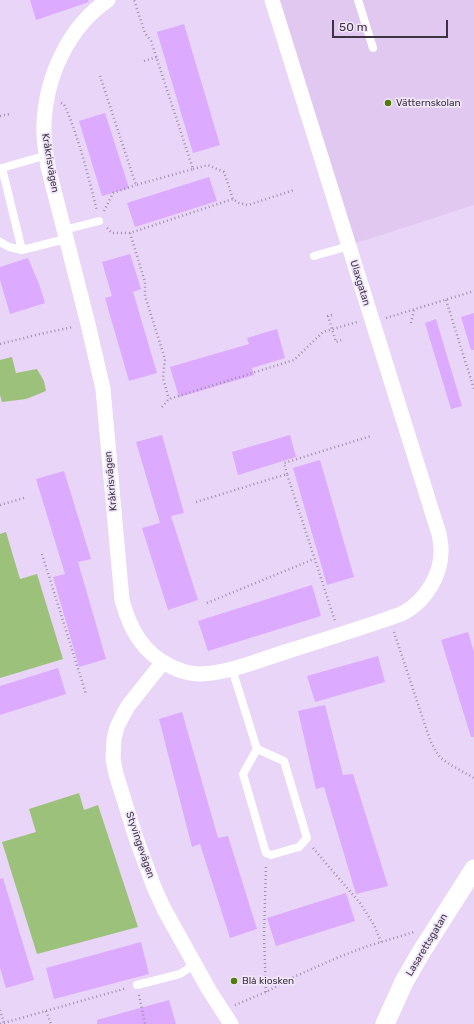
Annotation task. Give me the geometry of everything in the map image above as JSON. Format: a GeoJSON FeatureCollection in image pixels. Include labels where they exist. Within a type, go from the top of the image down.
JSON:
{"type":"FeatureCollection","features":[{"type":"Feature","properties":{"kind":"street","name":"Kråkrisvägen"},"geometry":{"type":"LineString","coordinates":[[108,0],[90,14],[66,46],[53,75],[44,125],[48,167],[88,324],[103,390],[122,600],[125,613],[138,638],[150,653],[163,662],[185,672],[198,674],[232,670],[405,612],[421,599],[432,584],[439,567]]}},
{"type":"Feature","properties":{"kind":"street","name":"Ulaxgatan"},"geometry":{"type":"LineString","coordinates":[[272,0],[439,534],[441,550],[439,567]]}},
{"type":"Feature","properties":{"kind":"street","name":"Styvingevägen"},"geometry":{"type":"LineString","coordinates":[[163,662],[122,715],[114,739],[113,759],[116,774],[136,838],[164,909],[209,990],[231,1024]]}},
{"type":"Feature","properties":{"kind":"street","name":"Lasarettsgatan"},"geometry":{"type":"LineString","coordinates":[[385,1024],[404,982],[420,954],[474,870]]}},
{"type":"Feature","properties":{"kind":"lane"},"geometry":{"type":"LineString","coordinates":[[358,0],[373,48]]}},
{"type":"Feature","properties":{"kind":"lane"},"geometry":{"type":"LineString","coordinates":[[22,250],[2,168],[47,155]]}},
{"type":"Feature","properties":{"kind":"lane"},"geometry":{"type":"LineString","coordinates":[[0,242],[9,247],[22,250],[99,221]]}},
{"type":"Feature","properties":{"kind":"lane"},"geometry":{"type":"LineString","coordinates":[[314,256],[348,246]]}},
{"type":"Feature","properties":{"kind":"lane"},"geometry":{"type":"LineString","coordinates":[[232,670],[257,749],[243,774],[266,853],[271,855],[299,847],[307,838],[284,761],[257,749]]}},
{"type":"Feature","properties":{"kind":"lane"},"geometry":{"type":"LineString","coordinates":[[137,985],[180,974],[195,964]]}},
{"type":"Feature","properties":{"kind":"path"},"geometry":{"type":"LineString","coordinates":[[134,0],[146,33],[151,41],[157,57],[193,169]]}},
{"type":"Feature","properties":{"kind":"path"},"geometry":{"type":"LineString","coordinates":[[144,61],[157,57]]}},
{"type":"Feature","properties":{"kind":"path"},"geometry":{"type":"LineString","coordinates":[[100,76],[136,185]]}},
{"type":"Feature","properties":{"kind":"path"},"geometry":{"type":"LineString","coordinates":[[48,98],[64,104],[71,119],[99,221],[112,233],[130,233],[233,199]]}},
{"type":"Feature","properties":{"kind":"path"},"geometry":{"type":"LineString","coordinates":[[0,116],[10,114]]}},
{"type":"Feature","properties":{"kind":"path"},"geometry":{"type":"LineString","coordinates":[[99,221],[113,193],[208,165],[224,172],[233,199],[239,203],[248,204],[294,190]]}},
{"type":"Feature","properties":{"kind":"path"},"geometry":{"type":"LineString","coordinates":[[130,233],[145,282],[145,296],[165,359],[163,378],[169,399]]}},
{"type":"Feature","properties":{"kind":"path"},"geometry":{"type":"LineString","coordinates":[[162,407],[169,399],[294,360],[323,332],[414,310],[474,291]]}},
{"type":"Feature","properties":{"kind":"path"},"geometry":{"type":"LineString","coordinates":[[446,300],[474,389]]}},
{"type":"Feature","properties":{"kind":"path"},"geometry":{"type":"LineString","coordinates":[[411,323],[414,310]]}},
{"type":"Feature","properties":{"kind":"path"},"geometry":{"type":"LineString","coordinates":[[332,315],[328,316],[336,342],[341,340]]}},
{"type":"Feature","properties":{"kind":"path"},"geometry":{"type":"LineString","coordinates":[[0,344],[88,324]]}},
{"type":"Feature","properties":{"kind":"path"},"geometry":{"type":"LineString","coordinates":[[339,635],[284,463],[371,436]]}},
{"type":"Feature","properties":{"kind":"path"},"geometry":{"type":"LineString","coordinates":[[196,502],[287,474]]}},
{"type":"Feature","properties":{"kind":"path"},"geometry":{"type":"LineString","coordinates":[[0,506],[24,498]]}},
{"type":"Feature","properties":{"kind":"path"},"geometry":{"type":"LineString","coordinates":[[42,554],[86,694]]}},
{"type":"Feature","properties":{"kind":"path"},"geometry":{"type":"LineString","coordinates":[[207,603],[314,560]]}},
{"type":"Feature","properties":{"kind":"path"},"geometry":{"type":"LineString","coordinates":[[390,618],[430,740],[435,750],[440,757],[474,778]]}},
{"type":"Feature","properties":{"kind":"path"},"geometry":{"type":"LineString","coordinates":[[305,840],[360,904],[374,925],[380,942]]}},
{"type":"Feature","properties":{"kind":"path"},"geometry":{"type":"LineString","coordinates":[[266,853],[264,936],[266,992]]}},
{"type":"Feature","properties":{"kind":"path"},"geometry":{"type":"LineString","coordinates":[[222,1011],[266,992],[294,977],[334,959],[380,942],[437,926]]}},
{"type":"Feature","properties":{"kind":"path"},"geometry":{"type":"LineString","coordinates":[[0,1024],[137,985],[145,1024]]}},
{"type":"Feature","properties":{"kind":"path"},"geometry":{"type":"LineString","coordinates":[[0,1010],[4,1023]]}},
{"type":"Feature","properties":{"kind":"path"},"geometry":{"type":"LineString","coordinates":[[46,1011],[50,1024]]}},
{"type":"Feature","properties":{"kind":"shaded area","name":"Vätternskolan"},"geometry":{"type":"Polygon","coordinates":[[[270,0],[474,0],[474,205],[347,246],[270,0]]]}},
{"type":"Feature","properties":{"kind":"green space"},"geometry":{"type":"Polygon","coordinates":[[[12,357],[16,373],[37,369],[44,381],[46,391],[26,399],[2,402],[0,395],[0,360],[12,357]]]}},
{"type":"Feature","properties":{"kind":"green space"},"geometry":{"type":"Polygon","coordinates":[[[6,532],[20,579],[37,574],[63,659],[0,678],[0,534],[6,532]]]}},
{"type":"Feature","properties":{"kind":"green space"},"geometry":{"type":"Polygon","coordinates":[[[79,793],[84,810],[98,805],[138,927],[37,954],[2,842],[36,832],[29,809],[79,793]]]}},
{"type":"Feature","properties":{"kind":"building"},"geometry":{"type":"Polygon","coordinates":[[[30,0],[88,0],[89,2],[36,20],[30,0]]]}},
{"type":"Feature","properties":{"kind":"building"},"geometry":{"type":"Polygon","coordinates":[[[184,24],[220,145],[193,153],[157,32],[184,24]]]}},
{"type":"Feature","properties":{"kind":"building"},"geometry":{"type":"Polygon","coordinates":[[[105,113],[129,188],[102,196],[79,121],[105,113]]]}},
{"type":"Feature","properties":{"kind":"building"},"geometry":{"type":"Polygon","coordinates":[[[209,177],[217,201],[135,227],[127,203],[209,177]]]}},
{"type":"Feature","properties":{"kind":"building"},"geometry":{"type":"Polygon","coordinates":[[[130,254],[141,289],[133,292],[157,373],[129,381],[105,298],[112,296],[102,262],[130,254]]]}},
{"type":"Feature","properties":{"kind":"building"},"geometry":{"type":"Polygon","coordinates":[[[28,258],[45,303],[10,314],[0,280],[0,267],[28,258]]]}},
{"type":"Feature","properties":{"kind":"building"},"geometry":{"type":"Polygon","coordinates":[[[474,313],[474,350],[471,350],[461,317],[474,313]]]}},
{"type":"Feature","properties":{"kind":"building"},"geometry":{"type":"Polygon","coordinates":[[[436,319],[462,406],[451,409],[425,323],[436,319]]]}},
{"type":"Feature","properties":{"kind":"building"},"geometry":{"type":"Polygon","coordinates":[[[277,329],[285,358],[252,368],[254,375],[179,397],[170,367],[249,344],[247,338],[277,329]]]}},
{"type":"Feature","properties":{"kind":"building"},"geometry":{"type":"Polygon","coordinates":[[[162,435],[184,513],[171,516],[198,600],[168,610],[142,528],[160,523],[136,442],[162,435]]]}},
{"type":"Feature","properties":{"kind":"building"},"geometry":{"type":"Polygon","coordinates":[[[290,435],[296,457],[238,475],[232,452],[290,435]]]}},
{"type":"Feature","properties":{"kind":"building"},"geometry":{"type":"Polygon","coordinates":[[[320,460],[354,577],[327,585],[293,468],[320,460]]]}},
{"type":"Feature","properties":{"kind":"building"},"geometry":{"type":"Polygon","coordinates":[[[64,471],[91,559],[78,562],[106,659],[79,667],[53,577],[65,574],[36,479],[64,471]]]}},
{"type":"Feature","properties":{"kind":"building"},"geometry":{"type":"Polygon","coordinates":[[[312,585],[321,616],[208,651],[198,621],[312,585]]]}},
{"type":"Feature","properties":{"kind":"building"},"geometry":{"type":"Polygon","coordinates":[[[468,632],[474,652],[474,737],[471,737],[441,640],[468,632]]]}},
{"type":"Feature","properties":{"kind":"building"},"geometry":{"type":"Polygon","coordinates":[[[378,656],[385,682],[315,702],[307,676],[378,656]]]}},
{"type":"Feature","properties":{"kind":"building"},"geometry":{"type":"Polygon","coordinates":[[[58,668],[66,694],[0,715],[0,686],[58,668]]]}},
{"type":"Feature","properties":{"kind":"building"},"geometry":{"type":"Polygon","coordinates":[[[325,705],[343,775],[353,774],[388,886],[356,894],[324,787],[316,789],[298,711],[325,705]]]}},
{"type":"Feature","properties":{"kind":"building"},"geometry":{"type":"Polygon","coordinates":[[[182,712],[218,838],[228,836],[257,929],[230,938],[200,844],[192,847],[159,719],[182,712]]]}},
{"type":"Feature","properties":{"kind":"building"},"geometry":{"type":"Polygon","coordinates":[[[3,878],[34,980],[6,988],[0,968],[0,879],[3,878]]]}},
{"type":"Feature","properties":{"kind":"building"},"geometry":{"type":"Polygon","coordinates":[[[346,893],[355,921],[276,946],[267,918],[346,893]]]}},
{"type":"Feature","properties":{"kind":"building"},"geometry":{"type":"Polygon","coordinates":[[[141,942],[149,974],[54,999],[46,968],[141,942]]]}},
{"type":"Feature","properties":{"kind":"building"},"geometry":{"type":"Polygon","coordinates":[[[169,1000],[176,1024],[97,1024],[97,1020],[169,1000]]]}},
{"type":"Feature","properties":{"kind":"place","name":"Vätternskolan"},"geometry":{"type":"Point","coordinates":[388,103]}},
{"type":"Feature","properties":{"kind":"place","name":"Blå kiosken"},"geometry":{"type":"Point","coordinates":[234,981]}}]}
